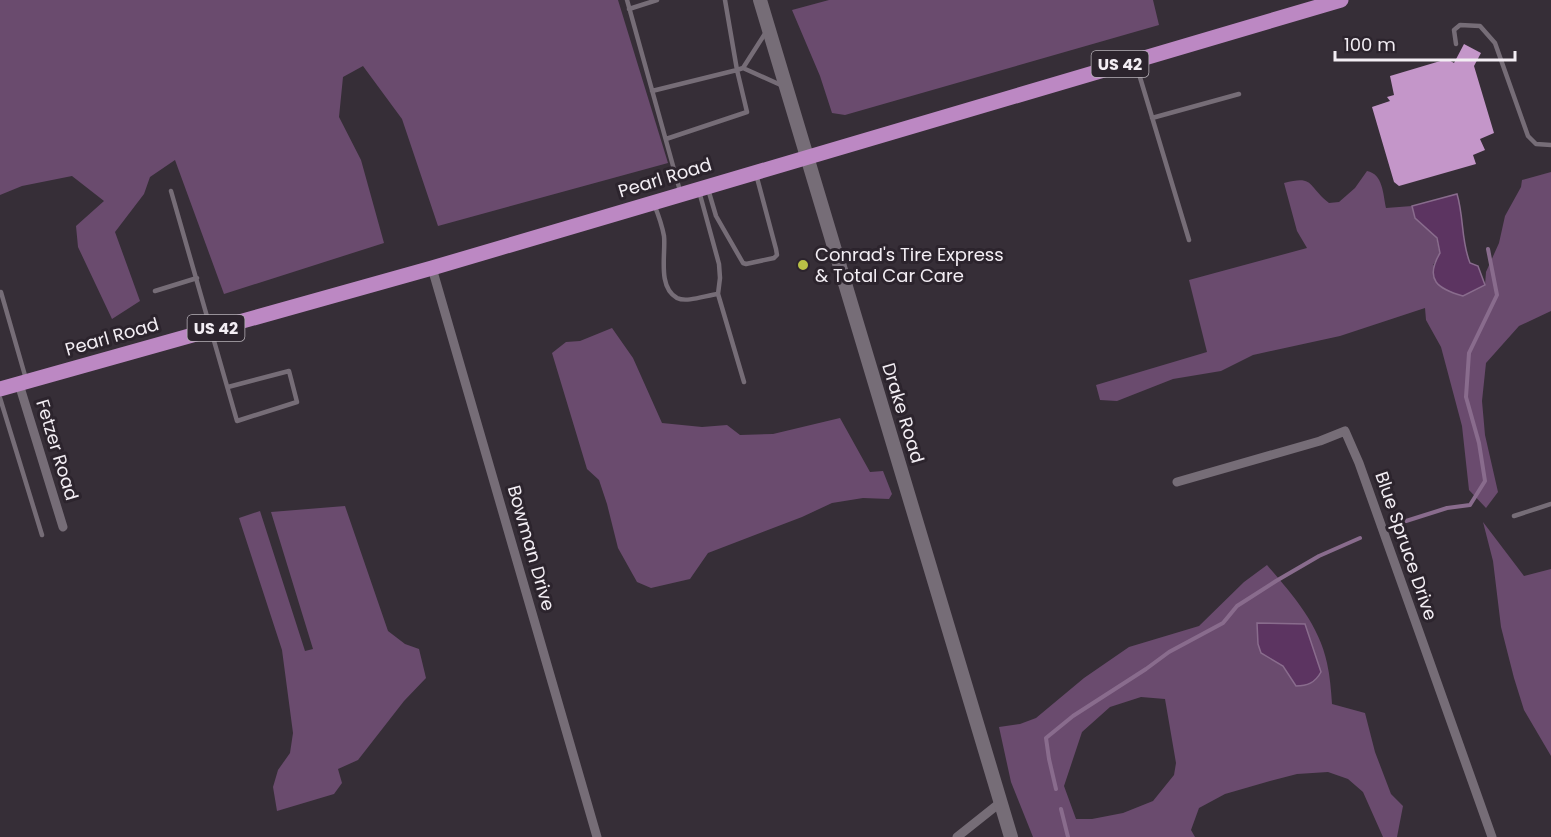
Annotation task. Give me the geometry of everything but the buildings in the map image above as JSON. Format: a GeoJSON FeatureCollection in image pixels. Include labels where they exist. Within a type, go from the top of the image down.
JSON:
{"type":"FeatureCollection","features":[{"type":"Feature","properties":{"kind":"main road","name":"Pearl Road"},"geometry":{"type":"LineString","coordinates":[[0,389],[432,268],[1341,0]]}},
{"type":"Feature","properties":{"kind":"street","name":"Drake Road"},"geometry":{"type":"LineString","coordinates":[[760,0],[1011,837]]}},
{"type":"Feature","properties":{"kind":"street","name":"Bowman Drive"},"geometry":{"type":"LineString","coordinates":[[432,268],[597,837]]}},
{"type":"Feature","properties":{"kind":"street","name":"Fetzer Road"},"geometry":{"type":"LineString","coordinates":[[23,383],[63,527]]}},
{"type":"Feature","properties":{"kind":"street","name":"Blue Spruce Drive"},"geometry":{"type":"LineString","coordinates":[[1177,482],[1320,441],[1345,431],[1359,463],[1492,837]]}},
{"type":"Feature","properties":{"kind":"street"},"geometry":{"type":"LineString","coordinates":[[957,837],[1001,802]]}},
{"type":"Feature","properties":{"kind":"lane"},"geometry":{"type":"LineString","coordinates":[[627,0],[681,194]]}},
{"type":"Feature","properties":{"kind":"lane"},"geometry":{"type":"LineString","coordinates":[[629,9],[657,0]]}},
{"type":"Feature","properties":{"kind":"lane"},"geometry":{"type":"LineString","coordinates":[[666,139],[747,112],[725,0]]}},
{"type":"Feature","properties":{"kind":"lane"},"geometry":{"type":"LineString","coordinates":[[1456,44],[1454,30],[1460,25],[1480,26],[1495,43],[1528,136],[1536,144],[1551,145]]}},
{"type":"Feature","properties":{"kind":"lane"},"geometry":{"type":"LineString","coordinates":[[652,91],[743,68],[768,29]]}},
{"type":"Feature","properties":{"kind":"lane"},"geometry":{"type":"LineString","coordinates":[[1135,60],[1189,240]]}},
{"type":"Feature","properties":{"kind":"lane"},"geometry":{"type":"LineString","coordinates":[[743,68],[786,87]]}},
{"type":"Feature","properties":{"kind":"lane"},"geometry":{"type":"LineString","coordinates":[[1152,118],[1239,94]]}},
{"type":"Feature","properties":{"kind":"lane"},"geometry":{"type":"LineString","coordinates":[[703,187],[716,216],[743,263],[774,258],[777,252],[755,172]]}},
{"type":"Feature","properties":{"kind":"lane"},"geometry":{"type":"LineString","coordinates":[[703,187],[719,264],[718,294],[744,382]]}},
{"type":"Feature","properties":{"kind":"lane"},"geometry":{"type":"LineString","coordinates":[[171,191],[237,422],[297,402],[289,371],[228,387]]}},
{"type":"Feature","properties":{"kind":"lane"},"geometry":{"type":"LineString","coordinates":[[654,202],[664,236],[666,281],[672,294],[683,300],[718,294]]}},
{"type":"Feature","properties":{"kind":"lane"},"geometry":{"type":"LineString","coordinates":[[155,291],[197,278]]}},
{"type":"Feature","properties":{"kind":"lane"},"geometry":{"type":"LineString","coordinates":[[1,292],[23,383]]}},
{"type":"Feature","properties":{"kind":"lane"},"geometry":{"type":"LineString","coordinates":[[0,398],[42,535]]}},
{"type":"Feature","properties":{"kind":"lane"},"geometry":{"type":"LineString","coordinates":[[1514,516],[1551,504]]}},
{"type":"Feature","properties":{"kind":"shaded area"},"geometry":{"type":"Polygon","coordinates":[[[0,0],[618,0],[668,163],[438,226],[402,119],[363,66],[343,77],[339,117],[361,160],[384,243],[224,294],[175,160],[150,177],[144,194],[115,232],[140,301],[112,319],[78,247],[76,226],[104,201],[72,176],[22,186],[0,195],[0,0]]]}},
{"type":"Feature","properties":{"kind":"shaded area"},"geometry":{"type":"Polygon","coordinates":[[[829,0],[1153,0],[1159,25],[845,115],[832,113],[820,76],[792,10],[829,0]]]}},
{"type":"Feature","properties":{"kind":"shaded area"},"geometry":{"type":"Polygon","coordinates":[[[1367,171],[1379,180],[1386,208],[1412,206],[1415,218],[1436,236],[1440,254],[1433,265],[1485,285],[1486,272],[1499,243],[1505,216],[1521,187],[1522,180],[1551,172],[1551,311],[1519,326],[1486,363],[1482,401],[1485,435],[1498,492],[1486,508],[1469,490],[1462,426],[1441,347],[1426,320],[1425,308],[1340,336],[1253,355],[1221,371],[1173,379],[1117,401],[1100,400],[1096,385],[1207,352],[1189,280],[1307,248],[1297,231],[1284,183],[1306,181],[1329,203],[1339,202],[1355,188],[1367,171]]]}},
{"type":"Feature","properties":{"kind":"shaded area"},"geometry":{"type":"Polygon","coordinates":[[[1457,194],[1467,255],[1470,263],[1478,266],[1485,285],[1463,296],[1447,290],[1436,282],[1433,270],[1440,253],[1437,238],[1415,218],[1412,206],[1457,194]]]}},
{"type":"Feature","properties":{"kind":"shaded area"},"geometry":{"type":"Polygon","coordinates":[[[612,328],[633,358],[662,423],[702,427],[727,425],[740,435],[773,434],[840,418],[870,472],[883,471],[892,494],[889,499],[863,498],[832,503],[708,553],[690,579],[651,588],[637,582],[618,548],[599,480],[587,469],[552,353],[566,342],[580,341],[612,328]]]}},
{"type":"Feature","properties":{"kind":"shaded area"},"geometry":{"type":"Polygon","coordinates":[[[345,506],[388,631],[405,644],[419,649],[426,678],[404,701],[358,760],[338,769],[342,783],[334,794],[277,811],[273,787],[278,770],[290,753],[293,733],[282,650],[239,518],[260,511],[305,651],[313,649],[271,512],[345,506]]]}},
{"type":"Feature","properties":{"kind":"shaded area"},"geometry":{"type":"Polygon","coordinates":[[[1483,522],[1524,576],[1551,569],[1551,756],[1524,710],[1514,678],[1501,627],[1493,561],[1483,522]]]}},
{"type":"Feature","properties":{"kind":"shaded area"},"geometry":{"type":"Polygon","coordinates":[[[1267,565],[1295,598],[1311,622],[1327,663],[1332,704],[1365,713],[1375,752],[1391,794],[1403,806],[1397,837],[1383,837],[1363,792],[1348,779],[1328,772],[1297,774],[1225,794],[1199,808],[1191,830],[1195,837],[1033,837],[1011,782],[999,727],[1020,724],[1036,718],[1084,678],[1129,647],[1199,626],[1244,582],[1267,565]],[[1141,697],[1110,707],[1082,732],[1064,786],[1076,819],[1092,819],[1123,813],[1153,801],[1174,775],[1176,763],[1165,699],[1141,697]]]}},
{"type":"Feature","properties":{"kind":"shaded area"},"geometry":{"type":"Polygon","coordinates":[[[1257,623],[1305,624],[1321,672],[1316,679],[1296,686],[1283,666],[1261,653],[1257,623]]]}},
{"type":"Feature","properties":{"kind":"waterway"},"geometry":{"type":"LineString","coordinates":[[1406,521],[1447,508],[1470,505],[1485,481],[1479,443],[1466,397],[1469,353],[1497,295],[1488,249]]}},
{"type":"Feature","properties":{"kind":"waterway"},"geometry":{"type":"LineString","coordinates":[[1056,789],[1046,738],[1073,716],[1169,652],[1223,623],[1237,606],[1276,581],[1319,556],[1360,538]]}},
{"type":"Feature","properties":{"kind":"waterway"},"geometry":{"type":"LineString","coordinates":[[1061,809],[1068,837]]}},
{"type":"Feature","properties":{"kind":"place","name":"Conrad's Tire Express & Total Car Care"},"geometry":{"type":"Point","coordinates":[803,265]}}]}
